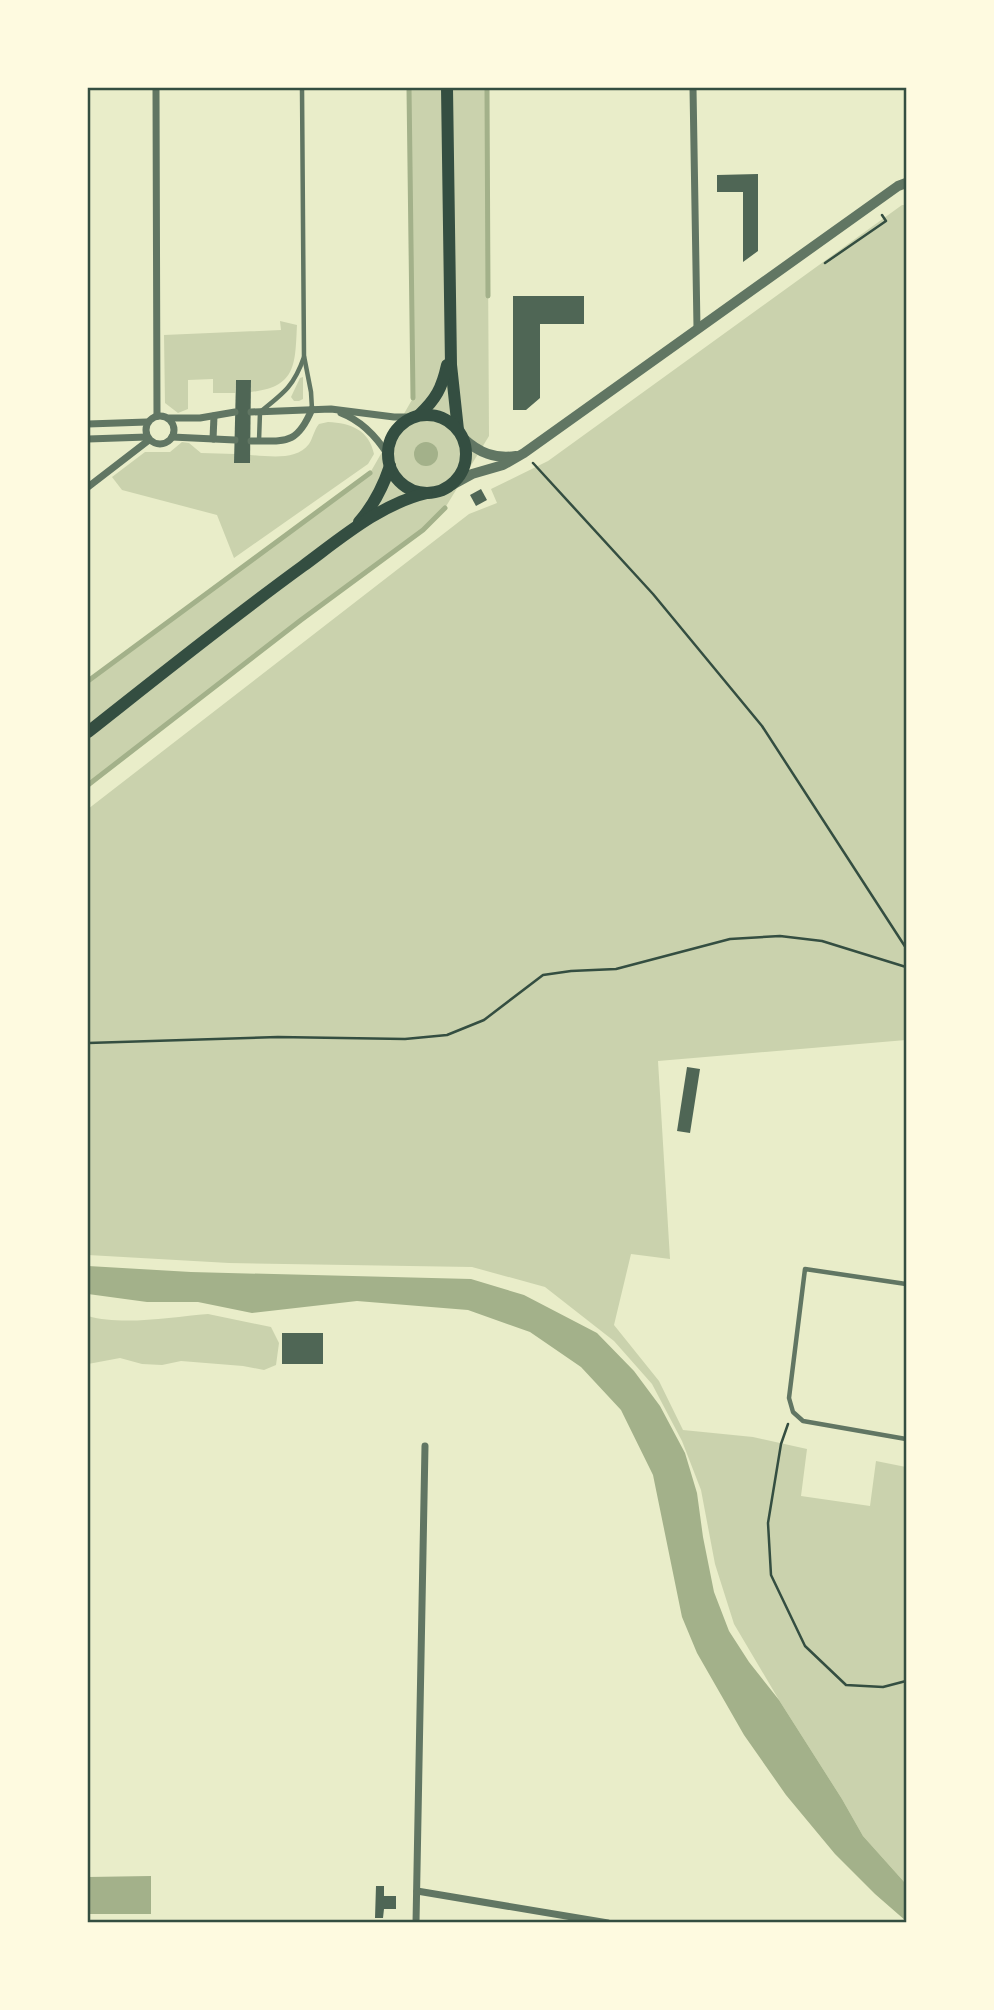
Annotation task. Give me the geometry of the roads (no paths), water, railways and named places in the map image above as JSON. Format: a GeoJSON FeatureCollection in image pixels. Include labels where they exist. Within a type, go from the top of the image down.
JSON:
{"type":"FeatureCollection","features":[{"type":"Feature","properties":{"kind":"main road"},"geometry":{"type":"LineString","coordinates":[[88,732],[349,532],[402,500],[450,486],[460,475],[466,452],[452,386],[447,88]]}},
{"type":"Feature","properties":{"kind":"main road"},"geometry":{"type":"LineString","coordinates":[[349,532],[375,501],[389,460],[389,443],[394,432],[402,423],[433,402],[441,387],[450,343]]}},
{"type":"Feature","properties":{"kind":"main road"},"geometry":{"type":"LineString","coordinates":[[416,416],[428,414],[442,417],[461,434]]}},
{"type":"Feature","properties":{"kind":"main road"},"geometry":{"type":"LineString","coordinates":[[389,460],[396,477],[404,485],[426,493]]}},
{"type":"Feature","properties":{"kind":"street"},"geometry":{"type":"LineString","coordinates":[[156,88],[157,416]]}},
{"type":"Feature","properties":{"kind":"street"},"geometry":{"type":"LineString","coordinates":[[693,88],[697,328]]}},
{"type":"Feature","properties":{"kind":"street"},"geometry":{"type":"LineString","coordinates":[[450,486],[472,474],[503,465],[521,454],[898,186],[906,183]]}},
{"type":"Feature","properties":{"kind":"street"},"geometry":{"type":"LineString","coordinates":[[255,441],[284,441],[293,437],[306,424],[312,409]]}},
{"type":"Feature","properties":{"kind":"street"},"geometry":{"type":"LineString","coordinates":[[251,412],[331,409],[394,417],[416,416]]}},
{"type":"Feature","properties":{"kind":"street"},"geometry":{"type":"LineString","coordinates":[[331,409],[348,415],[364,426],[378,439],[389,460]]}},
{"type":"Feature","properties":{"kind":"street"},"geometry":{"type":"LineString","coordinates":[[88,424],[148,422],[157,416],[181,419],[235,412]]}},
{"type":"Feature","properties":{"kind":"street"},"geometry":{"type":"LineString","coordinates":[[213,439],[214,416]]}},
{"type":"Feature","properties":{"kind":"street"},"geometry":{"type":"LineString","coordinates":[[168,418],[173,425],[172,437]]}},
{"type":"Feature","properties":{"kind":"street"},"geometry":{"type":"LineString","coordinates":[[148,422],[145,430],[148,438]]}},
{"type":"Feature","properties":{"kind":"street"},"geometry":{"type":"LineString","coordinates":[[461,434],[483,453],[507,457],[521,454]]}},
{"type":"Feature","properties":{"kind":"street"},"geometry":{"type":"LineString","coordinates":[[88,439],[148,438],[161,444],[172,437],[234,440]]}},
{"type":"Feature","properties":{"kind":"street"},"geometry":{"type":"LineString","coordinates":[[88,487],[148,438]]}},
{"type":"Feature","properties":{"kind":"street"},"geometry":{"type":"LineString","coordinates":[[416,1923],[425,1446]]}},
{"type":"Feature","properties":{"kind":"street"},"geometry":{"type":"LineString","coordinates":[[417,1891],[608,1923]]}},
{"type":"Feature","properties":{"kind":"lane"},"geometry":{"type":"LineString","coordinates":[[302,88],[304,356],[312,392],[312,409]]}},
{"type":"Feature","properties":{"kind":"lane"},"geometry":{"type":"LineString","coordinates":[[255,441],[260,412],[289,387],[298,375],[304,356]]}},
{"type":"Feature","properties":{"kind":"lane"},"geometry":{"type":"LineString","coordinates":[[906,1284],[805,1269],[789,1398],[793,1412],[803,1420],[906,1439]]}},
{"type":"Feature","properties":{"kind":"waterway"},"geometry":{"type":"LineString","coordinates":[[409,88],[413,398]]}},
{"type":"Feature","properties":{"kind":"waterway"},"geometry":{"type":"LineString","coordinates":[[487,88],[488,296]]}},
{"type":"Feature","properties":{"kind":"waterway"},"geometry":{"type":"LineString","coordinates":[[88,681],[370,473]]}},
{"type":"Feature","properties":{"kind":"waterway"},"geometry":{"type":"LineString","coordinates":[[88,785],[301,620],[423,530],[445,508]]}}]}
